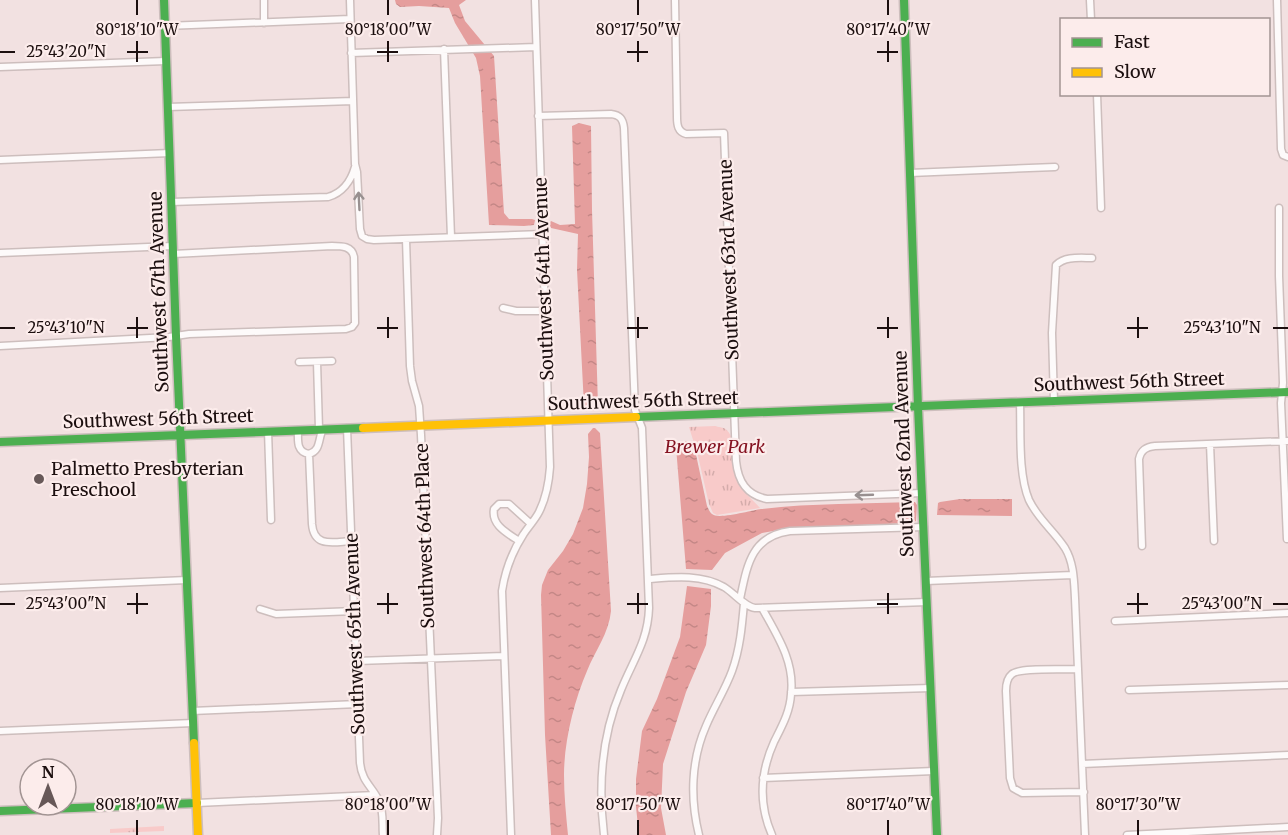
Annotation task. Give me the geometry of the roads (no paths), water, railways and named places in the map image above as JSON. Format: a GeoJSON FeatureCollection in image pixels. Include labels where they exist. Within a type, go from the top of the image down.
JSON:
{"type":"FeatureCollection","features":[{"type":"Feature","properties":{"kind":"main road","name":"Southwest 67th Avenue"},"geometry":{"type":"LineString","coordinates":[[164,0],[198,835]]}},
{"type":"Feature","properties":{"kind":"main road","name":"Southwest 62nd Avenue"},"geometry":{"type":"LineString","coordinates":[[904,0],[918,407],[937,835]]}},
{"type":"Feature","properties":{"kind":"main road","name":"Southwest 56th Street"},"geometry":{"type":"LineString","coordinates":[[0,442],[1285,393]]}},
{"type":"Feature","properties":{"kind":"main road"},"geometry":{"type":"LineString","coordinates":[[0,811],[196,803]]}},
{"type":"Feature","properties":{"kind":"street"},"geometry":{"type":"LineString","coordinates":[[264,0],[264,23]]}},
{"type":"Feature","properties":{"kind":"street"},"geometry":{"type":"LineString","coordinates":[[350,0],[355,164],[361,232],[364,237],[374,240],[543,234]]}},
{"type":"Feature","properties":{"kind":"street","name":"Southwest 64th Avenue"},"geometry":{"type":"LineString","coordinates":[[511,835],[502,591],[507,567],[519,541],[541,508],[549,480],[550,467],[534,0]]}},
{"type":"Feature","properties":{"kind":"street","name":"Southwest 63rd Avenue"},"geometry":{"type":"LineString","coordinates":[[675,0],[677,121],[680,131],[690,135],[724,133],[734,414],[737,468],[741,482],[748,491],[767,499],[922,493]]}},
{"type":"Feature","properties":{"kind":"street"},"geometry":{"type":"LineString","coordinates":[[1090,0],[1091,18]]}},
{"type":"Feature","properties":{"kind":"street"},"geometry":{"type":"LineString","coordinates":[[1277,0],[1281,149],[1286,157]]}},
{"type":"Feature","properties":{"kind":"street"},"geometry":{"type":"LineString","coordinates":[[165,26],[350,20]]}},
{"type":"Feature","properties":{"kind":"street"},"geometry":{"type":"LineString","coordinates":[[351,53],[536,47]]}},
{"type":"Feature","properties":{"kind":"street"},"geometry":{"type":"LineString","coordinates":[[444,49],[451,237]]}},
{"type":"Feature","properties":{"kind":"street"},"geometry":{"type":"LineString","coordinates":[[0,67],[166,61]]}},
{"type":"Feature","properties":{"kind":"street"},"geometry":{"type":"LineString","coordinates":[[1279,63],[1287,63]]}},
{"type":"Feature","properties":{"kind":"street"},"geometry":{"type":"LineString","coordinates":[[1097,96],[1101,208]]}},
{"type":"Feature","properties":{"kind":"street"},"geometry":{"type":"LineString","coordinates":[[168,107],[353,101]]}},
{"type":"Feature","properties":{"kind":"street"},"geometry":{"type":"LineString","coordinates":[[538,116],[603,113],[618,116],[623,121],[625,132],[635,410],[642,428],[649,612],[646,635],[617,701],[604,745],[600,783],[604,835]]}},
{"type":"Feature","properties":{"kind":"street"},"geometry":{"type":"LineString","coordinates":[[0,160],[170,153]]}},
{"type":"Feature","properties":{"kind":"street"},"geometry":{"type":"LineString","coordinates":[[171,202],[328,197],[337,194],[342,189],[352,175],[355,164]]}},
{"type":"Feature","properties":{"kind":"street"},"geometry":{"type":"LineString","coordinates":[[910,173],[1055,167]]}},
{"type":"Feature","properties":{"kind":"street"},"geometry":{"type":"LineString","coordinates":[[1279,208],[1279,276],[1285,393],[1281,403],[1285,441],[1287,539]]}},
{"type":"Feature","properties":{"kind":"street","name":"Southwest 64th Place"},"geometry":{"type":"LineString","coordinates":[[406,238],[410,366],[418,403],[420,426],[437,835]]}},
{"type":"Feature","properties":{"kind":"street"},"geometry":{"type":"LineString","coordinates":[[0,253],[342,246],[351,250],[354,256],[356,317],[354,326],[346,329],[189,334],[0,346]]}},
{"type":"Feature","properties":{"kind":"street"},"geometry":{"type":"LineString","coordinates":[[1054,402],[1052,325],[1057,264],[1068,259],[1092,258]]}},
{"type":"Feature","properties":{"kind":"street"},"geometry":{"type":"LineString","coordinates":[[503,308],[516,311],[545,310]]}},
{"type":"Feature","properties":{"kind":"street"},"geometry":{"type":"LineString","coordinates":[[299,362],[332,361]]}},
{"type":"Feature","properties":{"kind":"street"},"geometry":{"type":"LineString","coordinates":[[298,430],[299,447],[304,453],[315,452],[321,429],[317,362]]}},
{"type":"Feature","properties":{"kind":"street"},"geometry":{"type":"LineString","coordinates":[[1020,404],[1023,467],[1028,496],[1040,518],[1065,549],[1073,575],[1085,835]]}},
{"type":"Feature","properties":{"kind":"street","name":"Southwest 65th Avenue"},"geometry":{"type":"LineString","coordinates":[[347,428],[360,768],[381,807],[382,835]]}},
{"type":"Feature","properties":{"kind":"street"},"geometry":{"type":"LineString","coordinates":[[268,431],[271,520]]}},
{"type":"Feature","properties":{"kind":"street"},"geometry":{"type":"LineString","coordinates":[[1142,546],[1139,459],[1142,451],[1147,447],[1285,441]]}},
{"type":"Feature","properties":{"kind":"street"},"geometry":{"type":"LineString","coordinates":[[1210,444],[1214,542]]}},
{"type":"Feature","properties":{"kind":"street"},"geometry":{"type":"LineString","coordinates":[[309,454],[314,534],[324,542],[351,542]]}},
{"type":"Feature","properties":{"kind":"street"},"geometry":{"type":"LineString","coordinates":[[519,541],[496,523],[493,515],[494,509],[499,504],[508,504],[531,524]]}},
{"type":"Feature","properties":{"kind":"street"},"geometry":{"type":"LineString","coordinates":[[699,835],[693,795],[697,755],[704,732],[736,658],[740,638],[744,575],[749,560],[758,546],[775,534],[790,531],[924,527]]}},
{"type":"Feature","properties":{"kind":"street"},"geometry":{"type":"LineString","coordinates":[[926,581],[1073,575]]}},
{"type":"Feature","properties":{"kind":"street"},"geometry":{"type":"LineString","coordinates":[[649,579],[682,577],[701,579],[720,586],[750,607],[762,608],[927,602]]}},
{"type":"Feature","properties":{"kind":"street"},"geometry":{"type":"LineString","coordinates":[[0,588],[186,580]]}},
{"type":"Feature","properties":{"kind":"street"},"geometry":{"type":"LineString","coordinates":[[762,608],[785,652],[791,675],[792,692],[788,712],[770,752],[763,778],[762,802],[772,835]]}},
{"type":"Feature","properties":{"kind":"street"},"geometry":{"type":"LineString","coordinates":[[260,609],[276,614],[355,610]]}},
{"type":"Feature","properties":{"kind":"street"},"geometry":{"type":"LineString","coordinates":[[1115,621],[1288,613]]}},
{"type":"Feature","properties":{"kind":"street"},"geometry":{"type":"LineString","coordinates":[[357,661],[504,656]]}},
{"type":"Feature","properties":{"kind":"street"},"geometry":{"type":"LineString","coordinates":[[1078,669],[1023,670],[1011,675],[1006,691],[1009,771],[1013,788],[1024,794],[1084,792]]}},
{"type":"Feature","properties":{"kind":"street"},"geometry":{"type":"LineString","coordinates":[[1129,690],[1288,685]]}},
{"type":"Feature","properties":{"kind":"street"},"geometry":{"type":"LineString","coordinates":[[792,692],[931,688]]}},
{"type":"Feature","properties":{"kind":"street"},"geometry":{"type":"LineString","coordinates":[[192,711],[358,704]]}},
{"type":"Feature","properties":{"kind":"street"},"geometry":{"type":"LineString","coordinates":[[0,731],[193,723]]}},
{"type":"Feature","properties":{"kind":"street"},"geometry":{"type":"LineString","coordinates":[[1082,764],[1288,755]]}},
{"type":"Feature","properties":{"kind":"street"},"geometry":{"type":"LineString","coordinates":[[763,778],[934,771]]}},
{"type":"Feature","properties":{"kind":"street"},"geometry":{"type":"LineString","coordinates":[[196,803],[375,795]]}},
{"type":"Feature","properties":{"kind":"street"},"geometry":{"type":"LineString","coordinates":[[1127,835],[1288,827]]}},
{"type":"Feature","properties":{"kind":"water"},"geometry":{"type":"Polygon","coordinates":[[[395,0],[466,0],[459,5],[465,21],[494,56],[504,213],[509,219],[535,220],[534,225],[489,225],[480,76],[476,58],[455,23],[449,8],[400,7],[395,0]]]}},
{"type":"Feature","properties":{"kind":"water"},"geometry":{"type":"Polygon","coordinates":[[[579,123],[591,126],[598,406],[594,411],[586,410],[584,406],[577,270],[578,234],[551,228],[549,224],[551,221],[560,225],[575,224],[572,126],[579,123]]]}},
{"type":"Feature","properties":{"kind":"water"},"geometry":{"type":"Polygon","coordinates":[[[593,428],[600,433],[611,611],[605,634],[582,683],[568,736],[564,775],[568,835],[551,835],[545,735],[542,585],[548,570],[573,534],[583,508],[589,457],[588,434],[593,428]]]}},
{"type":"Feature","properties":{"kind":"water"},"geometry":{"type":"Polygon","coordinates":[[[686,441],[692,443],[695,450],[707,506],[715,516],[799,506],[915,502],[917,505],[916,521],[790,528],[762,533],[725,553],[712,570],[686,569],[676,447],[686,441]]]}},
{"type":"Feature","properties":{"kind":"water"},"geometry":{"type":"Polygon","coordinates":[[[960,499],[1012,499],[1012,516],[937,515],[938,503],[960,499]]]}},
{"type":"Feature","properties":{"kind":"water"},"geometry":{"type":"Polygon","coordinates":[[[687,586],[711,589],[706,645],[686,692],[663,764],[661,808],[666,835],[639,835],[636,779],[642,731],[657,699],[680,637],[687,586]]]}},
{"type":"Feature","properties":{"kind":"place","name":"Palmetto Presbyterian Preschool"},"geometry":{"type":"Point","coordinates":[39,479]}},
{"type":"Feature","properties":{"kind":"park label","name":"Brewer Park"},"geometry":{"type":"Point","coordinates":[715,447]}}]}
